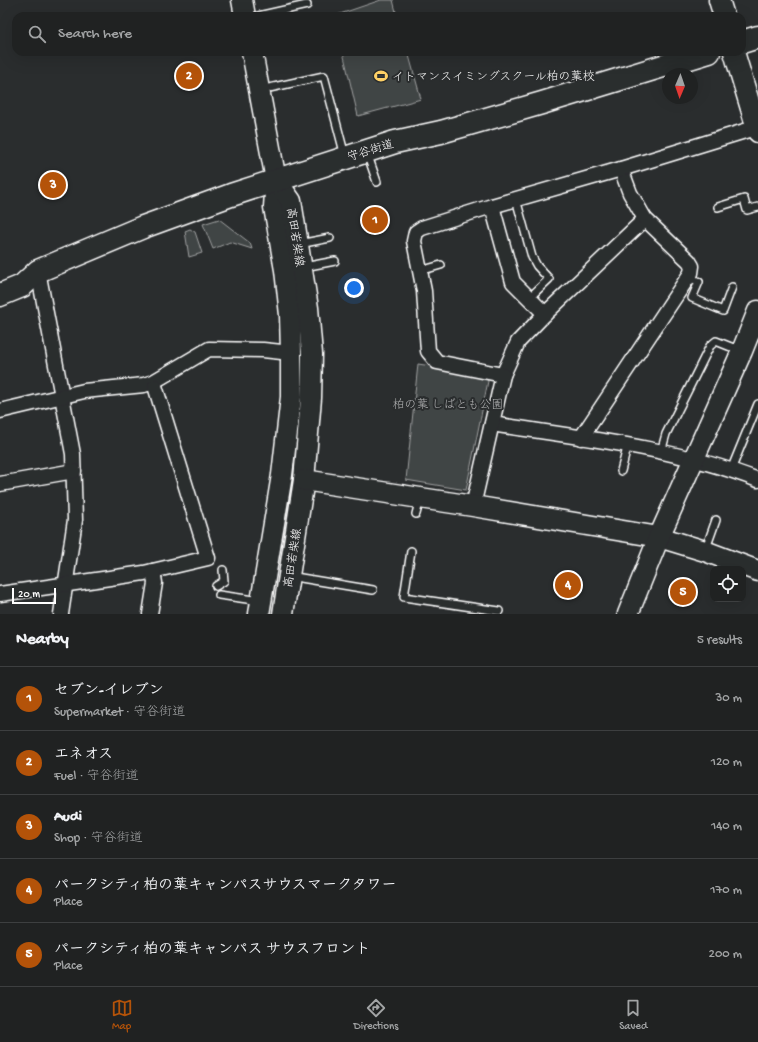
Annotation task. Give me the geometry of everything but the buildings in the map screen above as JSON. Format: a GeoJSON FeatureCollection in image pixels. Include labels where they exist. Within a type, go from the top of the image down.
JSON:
{"type":"FeatureCollection","features":[{"type":"Feature","properties":{"kind":"main road"},"geometry":{"type":"LineString","coordinates":[[746,41],[758,37]]}},
{"type":"Feature","properties":{"kind":"main road","name":"守谷街道"},"geometry":{"type":"LineString","coordinates":[[0,295],[22,286],[38,271],[143,227],[276,180],[396,142],[441,132],[696,56]]}},
{"type":"Feature","properties":{"kind":"main road","name":"守谷街道"},"geometry":{"type":"LineString","coordinates":[[0,278],[21,270],[38,271]]}},
{"type":"Feature","properties":{"kind":"street"},"geometry":{"type":"LineString","coordinates":[[242,0],[245,12]]}},
{"type":"Feature","properties":{"kind":"street"},"geometry":{"type":"LineString","coordinates":[[719,0],[723,12]]}},
{"type":"Feature","properties":{"kind":"street"},"geometry":{"type":"LineString","coordinates":[[253,56],[276,180]]}},
{"type":"Feature","properties":{"kind":"street"},"geometry":{"type":"LineString","coordinates":[[503,375],[437,362],[428,351],[424,291],[414,241],[416,232],[422,228],[492,206],[758,129],[735,56]]}},
{"type":"Feature","properties":{"kind":"street"},"geometry":{"type":"LineString","coordinates":[[581,438],[691,273],[692,266],[689,260],[645,219],[630,194],[621,169]]}},
{"type":"Feature","properties":{"kind":"street","name":"高田若柴線"},"geometry":{"type":"LineString","coordinates":[[276,180],[291,201],[308,308],[312,354],[311,398],[304,480],[283,614]]}},
{"type":"Feature","properties":{"kind":"street","name":"高田若柴線"},"geometry":{"type":"LineString","coordinates":[[260,608],[282,475],[291,398],[290,316],[285,270],[274,207],[276,180]]}},
{"type":"Feature","properties":{"kind":"street"},"geometry":{"type":"LineString","coordinates":[[492,206],[513,282],[545,314]]}},
{"type":"Feature","properties":{"kind":"street"},"geometry":{"type":"LineString","coordinates":[[473,506],[503,375],[518,342],[545,314],[645,219]]}},
{"type":"Feature","properties":{"kind":"street"},"geometry":{"type":"LineString","coordinates":[[38,271],[73,454],[75,520],[61,614]]}},
{"type":"Feature","properties":{"kind":"street"},"geometry":{"type":"LineString","coordinates":[[628,614],[659,537],[742,352],[758,311]]}},
{"type":"Feature","properties":{"kind":"street"},"geometry":{"type":"LineString","coordinates":[[0,411],[84,390],[144,385],[153,382],[209,349],[263,350],[291,353]]}},
{"type":"Feature","properties":{"kind":"street"},"geometry":{"type":"LineString","coordinates":[[0,594],[153,571],[208,558],[155,386]]}},
{"type":"Feature","properties":{"kind":"street"},"geometry":{"type":"LineString","coordinates":[[492,424],[628,444],[731,470],[758,480]]}},
{"type":"Feature","properties":{"kind":"street"},"geometry":{"type":"LineString","coordinates":[[0,484],[74,471]]}},
{"type":"Feature","properties":{"kind":"street"},"geometry":{"type":"LineString","coordinates":[[304,480],[418,506],[473,506],[659,537],[705,551],[758,571]]}},
{"type":"Feature","properties":{"kind":"street"},"geometry":{"type":"LineString","coordinates":[[150,614],[155,583],[153,571]]}},
{"type":"Feature","properties":{"kind":"lane"},"geometry":{"type":"LineString","coordinates":[[276,12],[307,5]]}},
{"type":"Feature","properties":{"kind":"lane"},"geometry":{"type":"LineString","coordinates":[[260,90],[324,76],[346,158]]}},
{"type":"Feature","properties":{"kind":"lane"},"geometry":{"type":"LineString","coordinates":[[366,151],[377,182]]}},
{"type":"Feature","properties":{"kind":"lane"},"geometry":{"type":"LineString","coordinates":[[516,199],[532,257],[537,266],[549,278],[529,298]]}},
{"type":"Feature","properties":{"kind":"lane"},"geometry":{"type":"LineString","coordinates":[[718,207],[744,199],[747,210],[758,207]]}},
{"type":"Feature","properties":{"kind":"lane"},"geometry":{"type":"LineString","coordinates":[[298,244],[330,238]]}},
{"type":"Feature","properties":{"kind":"lane"},"geometry":{"type":"LineString","coordinates":[[301,267],[335,261]]}},
{"type":"Feature","properties":{"kind":"lane"},"geometry":{"type":"LineString","coordinates":[[420,271],[442,265]]}},
{"type":"Feature","properties":{"kind":"lane"},"geometry":{"type":"LineString","coordinates":[[688,276],[699,282],[692,298],[723,311],[732,287]]}},
{"type":"Feature","properties":{"kind":"lane"},"geometry":{"type":"LineString","coordinates":[[661,452],[666,434],[710,346],[716,341],[742,352]]}},
{"type":"Feature","properties":{"kind":"lane"},"geometry":{"type":"LineString","coordinates":[[731,470],[758,404]]}},
{"type":"Feature","properties":{"kind":"lane"},"geometry":{"type":"LineString","coordinates":[[621,471],[628,444]]}},
{"type":"Feature","properties":{"kind":"lane"},"geometry":{"type":"LineString","coordinates":[[705,551],[716,520]]}},
{"type":"Feature","properties":{"kind":"lane"},"geometry":{"type":"LineString","coordinates":[[411,551],[404,597],[499,611]]}},
{"type":"Feature","properties":{"kind":"lane"},"geometry":{"type":"LineString","coordinates":[[216,586],[224,581],[222,570]]}},
{"type":"Feature","properties":{"kind":"lane"},"geometry":{"type":"LineString","coordinates":[[289,576],[373,590]]}},
{"type":"Feature","properties":{"kind":"lane"},"geometry":{"type":"LineString","coordinates":[[219,595],[260,608]]}},
{"type":"Feature","properties":{"kind":"green space"},"geometry":{"type":"Polygon","coordinates":[[[381,0],[393,0],[396,12],[346,12],[381,0]]]}},
{"type":"Feature","properties":{"kind":"green space","name":"イトマンスイミングスクール柏の葉校"},"geometry":{"type":"Polygon","coordinates":[[[344,56],[409,56],[421,99],[358,116],[344,56]]]}},
{"type":"Feature","properties":{"kind":"green space"},"geometry":{"type":"Polygon","coordinates":[[[219,219],[250,243],[252,249],[230,242],[213,249],[203,224],[219,219]]]}},
{"type":"Feature","properties":{"kind":"green space"},"geometry":{"type":"Polygon","coordinates":[[[190,229],[195,232],[202,253],[189,257],[185,231],[190,229]]]}},
{"type":"Feature","properties":{"kind":"green space","name":"柏の葉 しばとも公園"},"geometry":{"type":"Polygon","coordinates":[[[418,364],[484,374],[488,381],[466,490],[406,480],[418,364]]]}},
{"type":"Feature","properties":{"kind":"place","name":"エネオス"},"geometry":{"type":"Point","coordinates":[189,76]}},
{"type":"Feature","properties":{"kind":"place","name":"イトマンスイミングスクール柏の葉校"},"geometry":{"type":"Point","coordinates":[381,76]}},
{"type":"Feature","properties":{"kind":"place","name":"Audi"},"geometry":{"type":"Point","coordinates":[53,185]}},
{"type":"Feature","properties":{"kind":"place","name":"セブン-イレブン"},"geometry":{"type":"Point","coordinates":[375,220]}},
{"type":"Feature","properties":{"kind":"place","name":"パークシティ柏の葉キャンパスサウスマークタワー"},"geometry":{"type":"Point","coordinates":[568,585]}},
{"type":"Feature","properties":{"kind":"place","name":"パークシティ柏の葉キャンパス サウスフロント"},"geometry":{"type":"Point","coordinates":[683,592]}}]}
